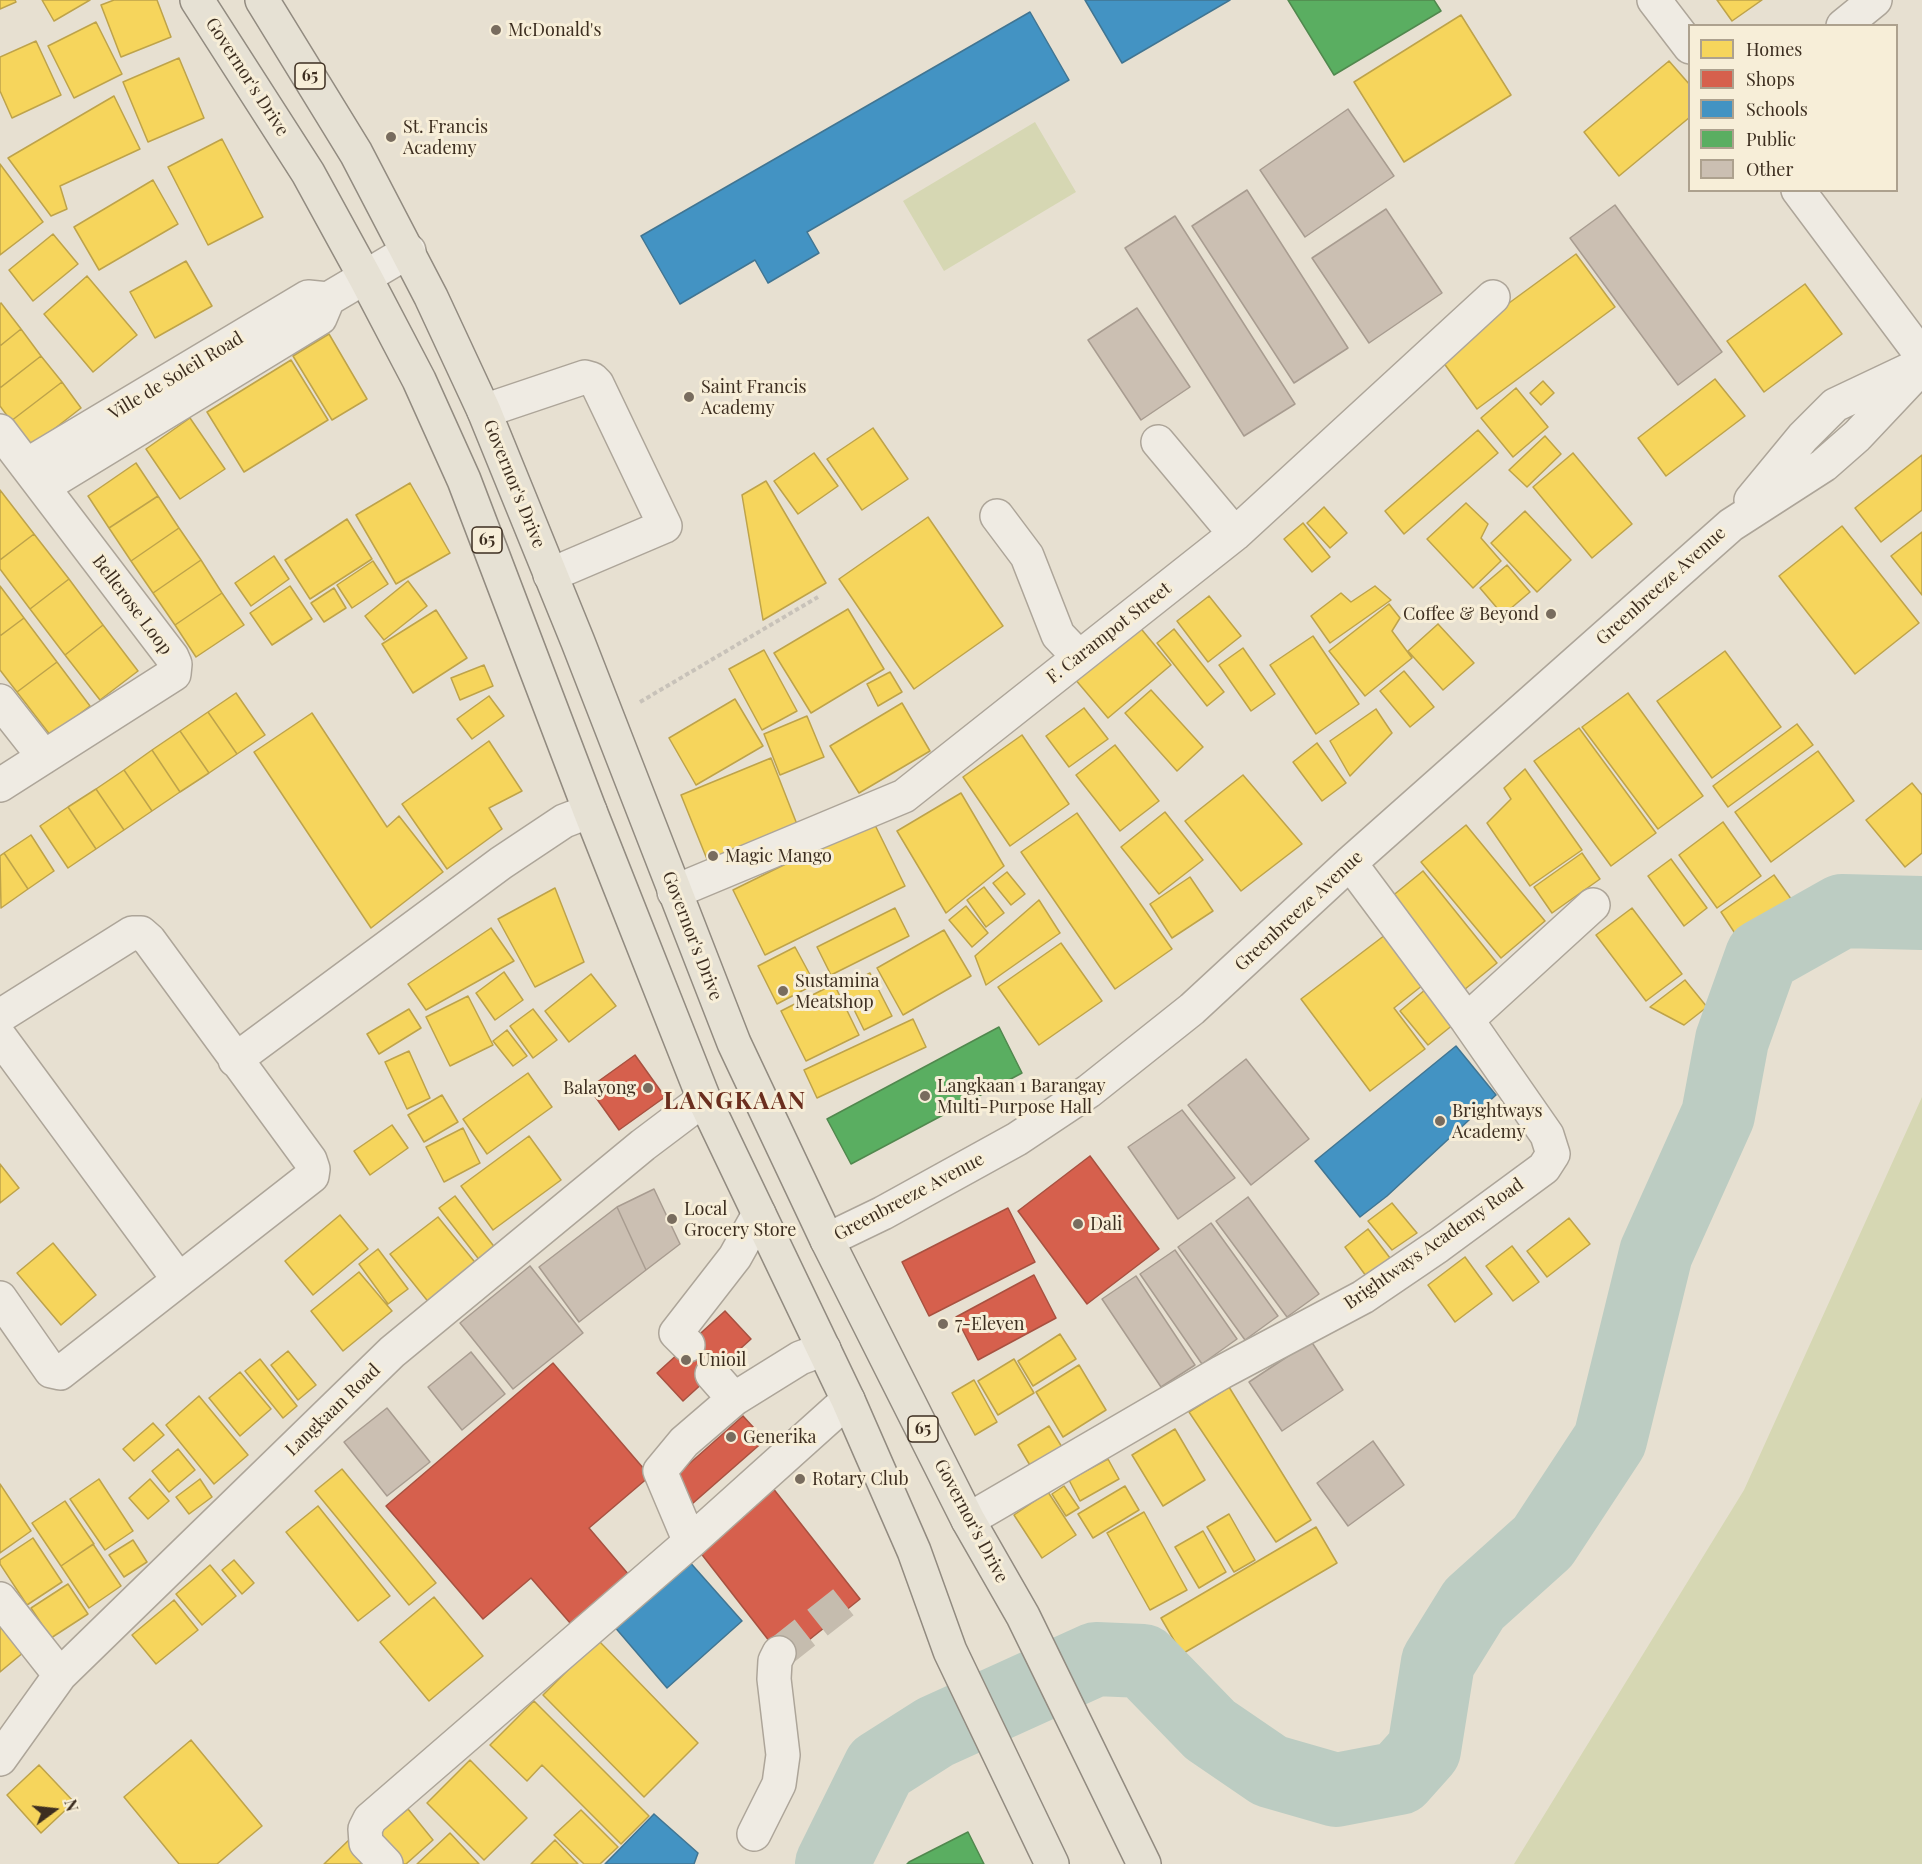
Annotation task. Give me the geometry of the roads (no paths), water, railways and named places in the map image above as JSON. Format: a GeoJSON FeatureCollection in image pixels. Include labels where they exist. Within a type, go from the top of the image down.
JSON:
{"type":"FeatureCollection","features":[{"type":"Feature","properties":{"kind":"main road","name":"Governor's Drive"},"geometry":{"type":"LineString","coordinates":[[197,0],[302,163],[365,276],[419,380],[464,480],[590,811],[704,1099],[848,1400],[914,1551],[950,1651],[1052,1864]]}},
{"type":"Feature","properties":{"kind":"main road","name":"Governor's Drive"},"geometry":{"type":"LineString","coordinates":[[262,0],[356,153],[409,251],[484,411],[628,770],[734,1043],[827,1240],[968,1520],[1023,1616],[1144,1864]]}},
{"type":"Feature","properties":{"kind":"street"},"geometry":{"type":"LineString","coordinates":[[1653,0],[1688,46]]}},
{"type":"Feature","properties":{"kind":"street"},"geometry":{"type":"LineString","coordinates":[[1845,24],[1875,0]]}},
{"type":"Feature","properties":{"kind":"street"},"geometry":{"type":"LineString","coordinates":[[1799,192],[1922,356]]}},
{"type":"Feature","properties":{"kind":"street","name":"Ville de Soleil Road"},"geometry":{"type":"LineString","coordinates":[[35,476],[320,318],[328,299],[409,251]]}},
{"type":"Feature","properties":{"kind":"street","name":"F. Carampot Street"},"geometry":{"type":"LineString","coordinates":[[674,892],[904,796],[1234,534],[1493,297]]}},
{"type":"Feature","properties":{"kind":"street","name":"Greenbreeze Avenue"},"geometry":{"type":"LineString","coordinates":[[827,1240],[1017,1139],[1089,1091],[1192,1009],[1350,863],[1731,525],[1824,465],[1857,436],[1922,366]]}},
{"type":"Feature","properties":{"kind":"street"},"geometry":{"type":"LineString","coordinates":[[484,411],[585,377],[592,380],[597,384],[665,526],[550,575]]}},
{"type":"Feature","properties":{"kind":"street","name":"Bellerose Loop"},"geometry":{"type":"LineString","coordinates":[[0,431],[172,657],[175,664],[174,674],[0,785]]}},
{"type":"Feature","properties":{"kind":"street"},"geometry":{"type":"LineString","coordinates":[[1158,442],[1234,534]]}},
{"type":"Feature","properties":{"kind":"street"},"geometry":{"type":"LineString","coordinates":[[997,516],[1028,556],[1059,635],[1079,657]]}},
{"type":"Feature","properties":{"kind":"street"},"geometry":{"type":"LineString","coordinates":[[0,701],[44,757]]}},
{"type":"Feature","properties":{"kind":"street"},"geometry":{"type":"LineString","coordinates":[[235,1060],[501,862],[564,821],[590,811]]}},
{"type":"Feature","properties":{"kind":"street","name":"Brightways Academy Road"},"geometry":{"type":"LineString","coordinates":[[968,1520],[1222,1372],[1363,1297],[1438,1246],[1544,1168],[1553,1154],[1547,1136],[1467,1020],[1350,863]]}},
{"type":"Feature","properties":{"kind":"street"},"geometry":{"type":"LineString","coordinates":[[1467,1020],[1593,905]]}},
{"type":"Feature","properties":{"kind":"street"},"geometry":{"type":"LineString","coordinates":[[0,1016],[132,933],[141,933],[149,940],[310,1161],[313,1169],[312,1176],[60,1373],[51,1371],[0,1298]]}},
{"type":"Feature","properties":{"kind":"street"},"geometry":{"type":"LineString","coordinates":[[0,1037],[180,1280]]}},
{"type":"Feature","properties":{"kind":"street","name":"Langkaan Road"},"geometry":{"type":"LineString","coordinates":[[0,1759],[60,1675],[392,1352],[634,1153],[704,1099]]}},
{"type":"Feature","properties":{"kind":"street"},"geometry":{"type":"LineString","coordinates":[[688,1345],[676,1333],[735,1257],[759,1214]]}},
{"type":"Feature","properties":{"kind":"street"},"geometry":{"type":"LineString","coordinates":[[690,1542],[660,1471],[684,1442],[734,1400],[800,1358],[824,1349]]}},
{"type":"Feature","properties":{"kind":"street"},"geometry":{"type":"LineString","coordinates":[[712,1374],[734,1400]]}},
{"type":"Feature","properties":{"kind":"street"},"geometry":{"type":"LineString","coordinates":[[386,1864],[366,1843],[365,1829],[370,1819],[690,1542],[848,1400]]}},
{"type":"Feature","properties":{"kind":"street"},"geometry":{"type":"LineString","coordinates":[[0,1599],[60,1675]]}},
{"type":"Feature","properties":{"kind":"street"},"geometry":{"type":"LineString","coordinates":[[754,1834],[779,1784],[783,1755],[774,1679],[775,1661],[779,1653]]}},
{"type":"Feature","properties":{"kind":"waterway"},"geometry":{"type":"LineString","coordinates":[[832,1864],[880,1767],[935,1732],[1096,1659],[1143,1661],[1210,1730],[1270,1771],[1336,1790],[1399,1778],[1424,1750],[1438,1662],[1474,1604],[1543,1542],[1610,1440],[1656,1253],[1718,1115],[1732,1040],[1762,956],[1842,911],[1922,913]]}},
{"type":"Feature","properties":{"kind":"tunnel"},"geometry":{"type":"LineString","coordinates":[[779,1653],[855,1593]]}},
{"type":"Feature","properties":{"kind":"place","name":"McDonald's"},"geometry":{"type":"Point","coordinates":[496,30]}},
{"type":"Feature","properties":{"kind":"place","name":"St. Francis Academy"},"geometry":{"type":"Point","coordinates":[391,137]}},
{"type":"Feature","properties":{"kind":"place","name":"Saint Francis Academy"},"geometry":{"type":"Point","coordinates":[689,397]}},
{"type":"Feature","properties":{"kind":"place","name":"Coffee & Beyond"},"geometry":{"type":"Point","coordinates":[1551,614]}},
{"type":"Feature","properties":{"kind":"place","name":"Magic Mango"},"geometry":{"type":"Point","coordinates":[713,856]}},
{"type":"Feature","properties":{"kind":"place","name":"Sustamina Meatshop"},"geometry":{"type":"Point","coordinates":[783,991]}},
{"type":"Feature","properties":{"kind":"place","name":"Balayong"},"geometry":{"type":"Point","coordinates":[648,1088]}},
{"type":"Feature","properties":{"kind":"place","name":"Langkaan 1 Barangay Multi-Purpose Hall"},"geometry":{"type":"Point","coordinates":[925,1096]}},
{"type":"Feature","properties":{"kind":"place","name":"Brightways Academy"},"geometry":{"type":"Point","coordinates":[1440,1121]}},
{"type":"Feature","properties":{"kind":"place","name":"Local Grocery Store"},"geometry":{"type":"Point","coordinates":[672,1219]}},
{"type":"Feature","properties":{"kind":"place","name":"Dali"},"geometry":{"type":"Point","coordinates":[1078,1224]}},
{"type":"Feature","properties":{"kind":"place","name":"7-Eleven"},"geometry":{"type":"Point","coordinates":[943,1324]}},
{"type":"Feature","properties":{"kind":"place","name":"Unioil"},"geometry":{"type":"Point","coordinates":[686,1360]}},
{"type":"Feature","properties":{"kind":"place","name":"Generika"},"geometry":{"type":"Point","coordinates":[731,1437]}},
{"type":"Feature","properties":{"kind":"place","name":"Rotary Club"},"geometry":{"type":"Point","coordinates":[800,1479]}},
{"type":"Feature","properties":{"kind":"district","name":"LANGKAAN"},"geometry":{"type":"Point","coordinates":[735,1102]}}]}
